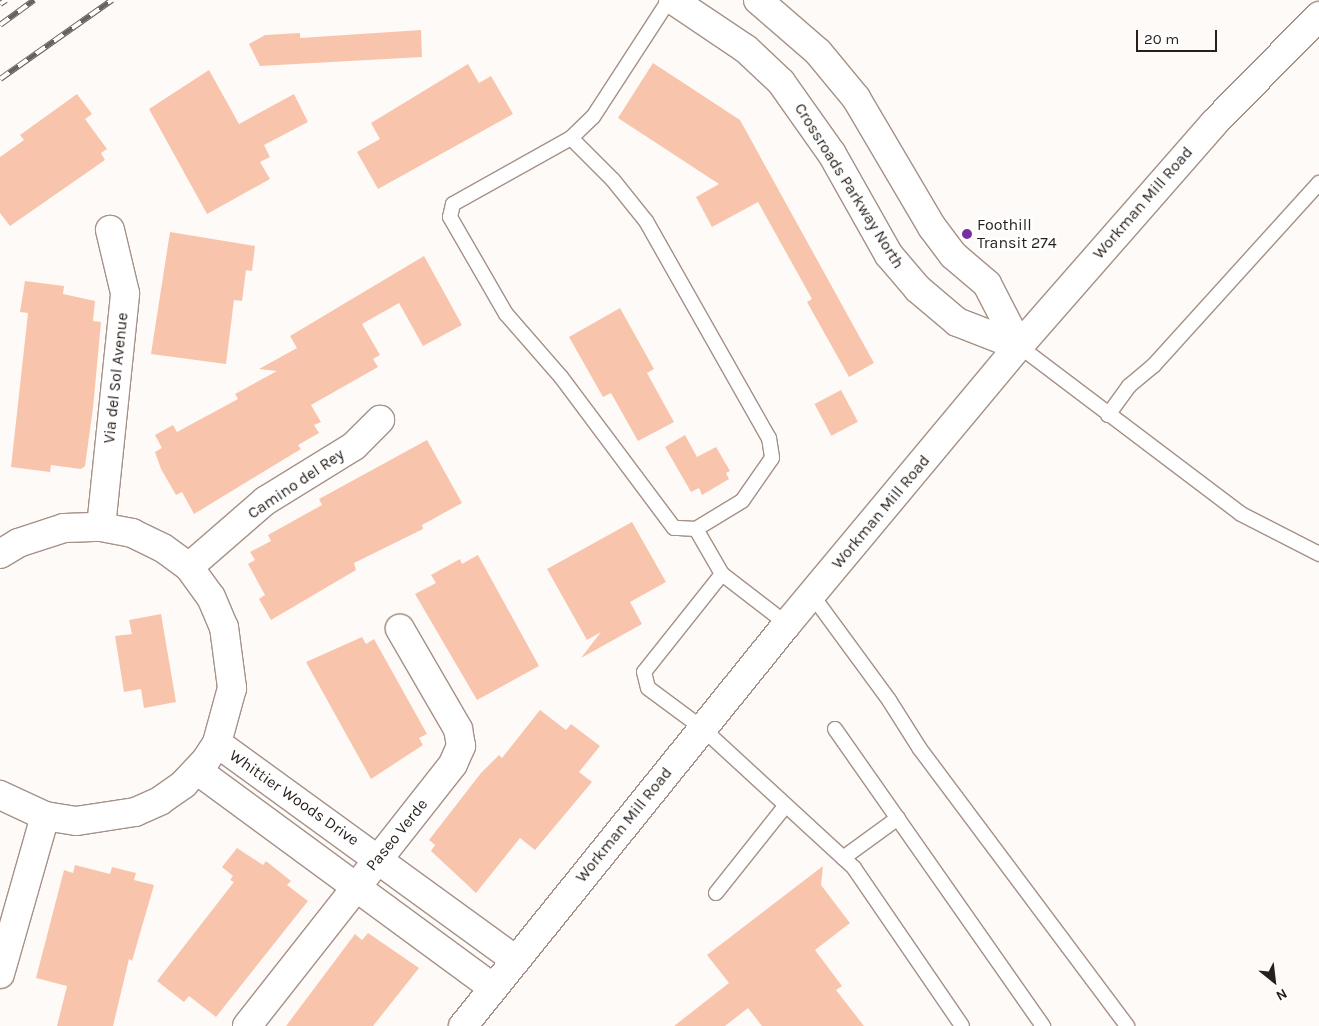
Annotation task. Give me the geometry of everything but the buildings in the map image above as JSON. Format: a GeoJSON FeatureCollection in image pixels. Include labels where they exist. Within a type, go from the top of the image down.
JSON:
{"type":"FeatureCollection","features":[{"type":"Feature","properties":{"kind":"street","name":"Crossroads Parkway North"},"geometry":{"type":"LineString","coordinates":[[671,0],[746,49],[781,82],[832,154],[889,255],[918,289],[957,322],[1019,346]]}},
{"type":"Feature","properties":{"kind":"street"},"geometry":{"type":"LineString","coordinates":[[758,0],[818,52],[856,98],[932,227],[953,255],[987,284],[1019,346]]}},
{"type":"Feature","properties":{"kind":"street","name":"Workman Mill Road"},"geometry":{"type":"LineString","coordinates":[[463,1026],[787,624],[1019,346],[1207,130],[1319,16]]}},
{"type":"Feature","properties":{"kind":"street","name":"Via del Sol Avenue"},"geometry":{"type":"LineString","coordinates":[[101,527],[124,293],[110,230]]}},
{"type":"Feature","properties":{"kind":"street","name":"Camino del Rey"},"geometry":{"type":"LineString","coordinates":[[189,567],[265,501],[354,446],[380,420]]}},
{"type":"Feature","properties":{"kind":"street"},"geometry":{"type":"LineString","coordinates":[[0,554],[18,543],[64,528],[101,527],[140,537],[163,548],[189,567],[211,597],[231,655],[232,688],[217,743],[198,771],[160,801],[136,812],[76,821],[45,816],[0,795]]}},
{"type":"Feature","properties":{"kind":"street","name":"Paseo Verde"},"geometry":{"type":"LineString","coordinates":[[247,1026],[453,764],[461,746],[458,729],[400,629]]}},
{"type":"Feature","properties":{"kind":"street","name":"Whittier Woods Drive"},"geometry":{"type":"LineString","coordinates":[[217,743],[379,858],[516,960]]}},
{"type":"Feature","properties":{"kind":"street","name":"Whittier Woods Drive"},"geometry":{"type":"LineString","coordinates":[[198,771],[357,885],[493,988]]}},
{"type":"Feature","properties":{"kind":"street"},"geometry":{"type":"LineString","coordinates":[[0,974],[45,816]]}},
{"type":"Feature","properties":{"kind":"lane"},"geometry":{"type":"LineString","coordinates":[[571,138],[613,180],[646,221],[769,438],[772,458],[742,501],[696,529],[674,528],[561,377],[506,314],[450,217],[453,204],[571,138],[593,117],[671,0]]}},
{"type":"Feature","properties":{"kind":"lane"},"geometry":{"type":"LineString","coordinates":[[1108,415],[1129,386],[1154,366],[1319,184]]}},
{"type":"Feature","properties":{"kind":"lane"},"geometry":{"type":"LineString","coordinates":[[1019,346],[1241,514],[1318,552]]}},
{"type":"Feature","properties":{"kind":"lane"},"geometry":{"type":"LineString","coordinates":[[696,529],[722,574],[787,624]]}},
{"type":"Feature","properties":{"kind":"lane"},"geometry":{"type":"LineString","coordinates":[[722,574],[644,672],[648,688],[702,728],[854,868],[962,1026]]}},
{"type":"Feature","properties":{"kind":"lane"},"geometry":{"type":"LineString","coordinates":[[812,595],[889,700],[920,750],[1127,1026]]}},
{"type":"Feature","properties":{"kind":"lane"},"geometry":{"type":"LineString","coordinates":[[835,729],[1044,1026]]}},
{"type":"Feature","properties":{"kind":"lane"},"geometry":{"type":"LineString","coordinates":[[716,893],[786,805]]}},
{"type":"Feature","properties":{"kind":"lane"},"geometry":{"type":"LineString","coordinates":[[843,858],[898,818]]}},
{"type":"Feature","properties":{"kind":"railway"},"geometry":{"type":"LineString","coordinates":[[0,4],[6,0]]}},
{"type":"Feature","properties":{"kind":"railway"},"geometry":{"type":"LineString","coordinates":[[0,25],[34,0]]}},
{"type":"Feature","properties":{"kind":"railway"},"geometry":{"type":"LineString","coordinates":[[0,79],[112,0]]}},
{"type":"Feature","properties":{"kind":"place","name":"Foothill Transit 274"},"geometry":{"type":"Point","coordinates":[967,234]}}]}
